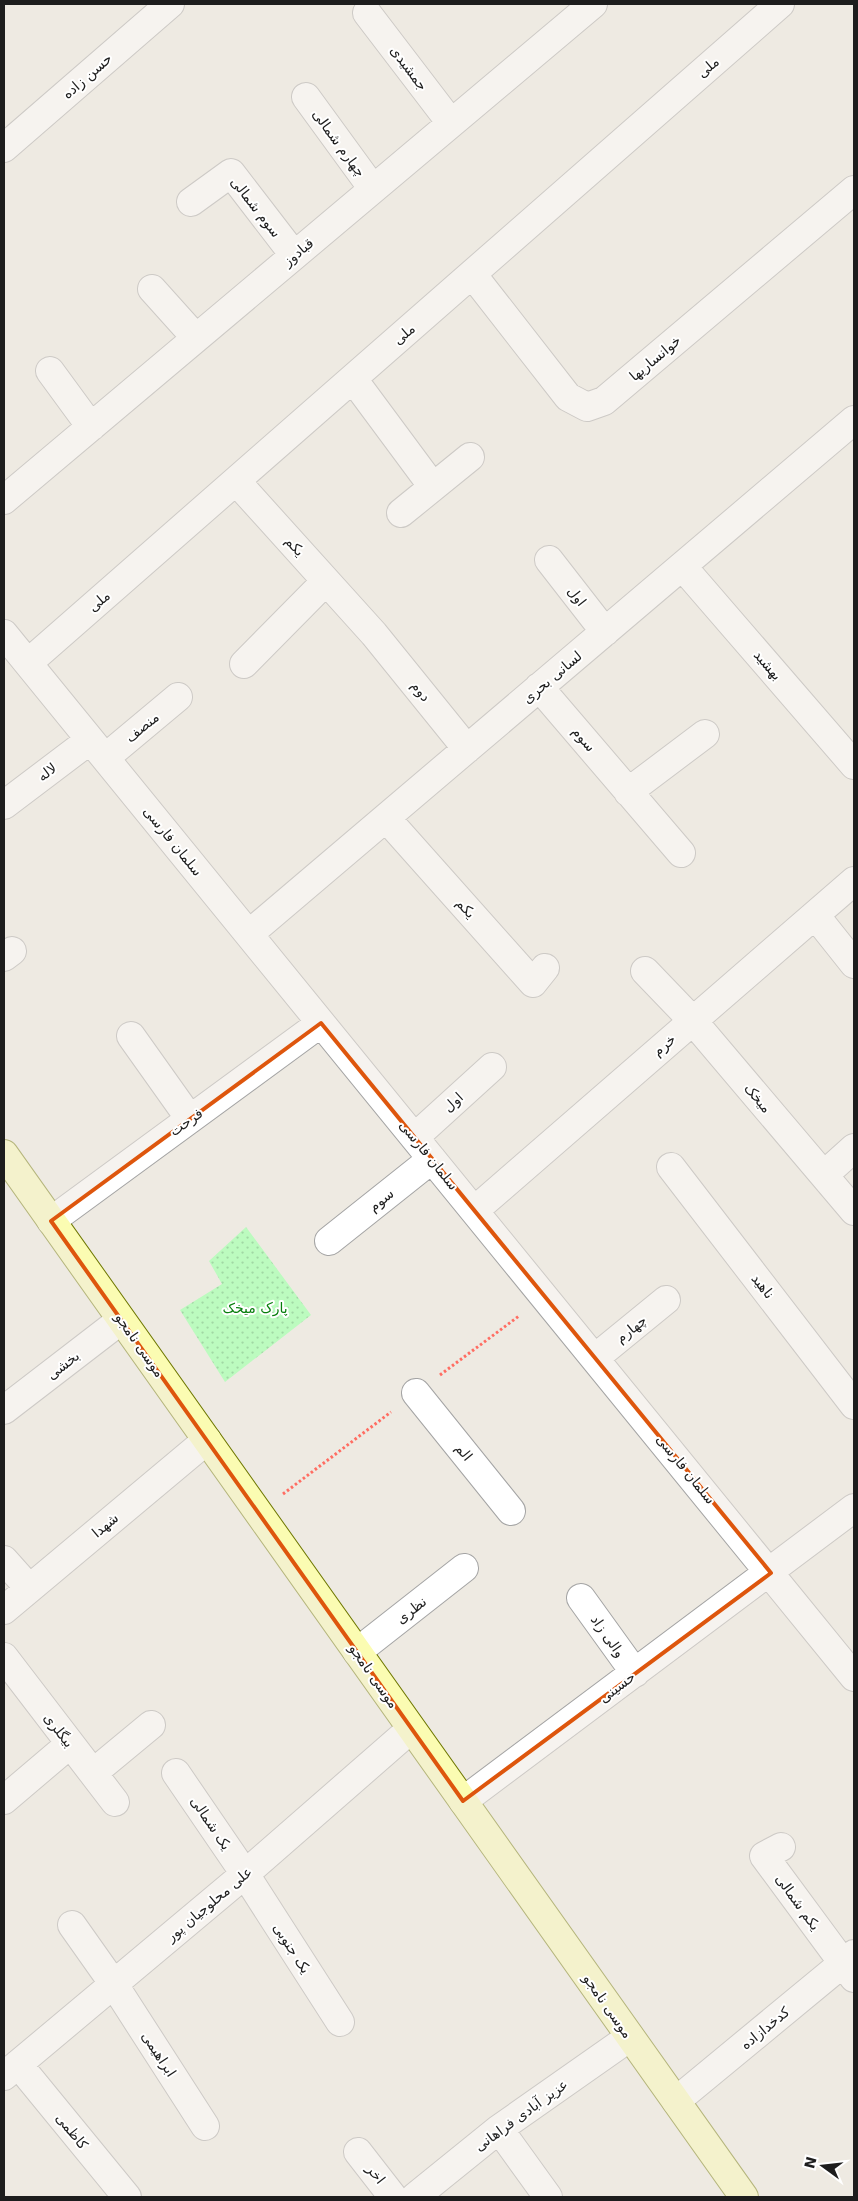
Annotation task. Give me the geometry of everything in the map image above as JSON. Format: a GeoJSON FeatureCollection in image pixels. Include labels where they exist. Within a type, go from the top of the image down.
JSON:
{"type":"FeatureCollection","features":[{"type":"Feature","properties":{"kind":"main road","name":"موسی نامجو"},"geometry":{"type":"LineString","coordinates":[[4,1154],[744,2197]]}},
{"type":"Feature","properties":{"kind":"street","name":"حسن زاده"},"geometry":{"type":"LineString","coordinates":[[4,148],[170,4]]}},
{"type":"Feature","properties":{"kind":"street","name":"قبادوز"},"geometry":{"type":"LineString","coordinates":[[4,500],[593,4]]}},
{"type":"Feature","properties":{"kind":"street","name":"ملی"},"geometry":{"type":"LineString","coordinates":[[28,664],[780,4]]}},
{"type":"Feature","properties":{"kind":"street","name":"جمشیدی"},"geometry":{"type":"LineString","coordinates":[[367,13],[451,123]]}},
{"type":"Feature","properties":{"kind":"street","name":"چهارم شمالی"},"geometry":{"type":"LineString","coordinates":[[306,97],[373,189]]}},
{"type":"Feature","properties":{"kind":"street","name":"سوم شمالی"},"geometry":{"type":"LineString","coordinates":[[191,202],[231,173],[294,255]]}},
{"type":"Feature","properties":{"kind":"street","name":"خوانساریها"},"geometry":{"type":"LineString","coordinates":[[472,274],[568,397],[587,407],[604,402],[854,190]]}},
{"type":"Feature","properties":{"kind":"street"},"geometry":{"type":"LineString","coordinates":[[152,289],[196,338]]}},
{"type":"Feature","properties":{"kind":"street"},"geometry":{"type":"LineString","coordinates":[[50,371],[91,427]]}},
{"type":"Feature","properties":{"kind":"street"},"geometry":{"type":"LineString","coordinates":[[353,379],[433,487]]}},
{"type":"Feature","properties":{"kind":"street","name":"لسانی بحری"},"geometry":{"type":"LineString","coordinates":[[249,934],[854,420]]}},
{"type":"Feature","properties":{"kind":"street"},"geometry":{"type":"LineString","coordinates":[[401,514],[470,456]]}},
{"type":"Feature","properties":{"kind":"street","name":"یکم"},"geometry":{"type":"LineString","coordinates":[[236,481],[374,634]]}},
{"type":"Feature","properties":{"kind":"street","name":"اول"},"geometry":{"type":"LineString","coordinates":[[549,560],[605,632]]}},
{"type":"Feature","properties":{"kind":"street","name":"بهشید"},"geometry":{"type":"LineString","coordinates":[[682,566],[854,765]]}},
{"type":"Feature","properties":{"kind":"street"},"geometry":{"type":"LineString","coordinates":[[244,664],[326,580]]}},
{"type":"Feature","properties":{"kind":"street","name":"سلمان فارسی"},"geometry":{"type":"LineString","coordinates":[[4,634],[596,1358],[854,1677]]}},
{"type":"Feature","properties":{"kind":"street","name":"دوم"},"geometry":{"type":"LineString","coordinates":[[374,634],[467,749]]}},
{"type":"Feature","properties":{"kind":"street","name":"سوم"},"geometry":{"type":"LineString","coordinates":[[539,687],[681,853]]}},
{"type":"Feature","properties":{"kind":"street","name":"منصف"},"geometry":{"type":"LineString","coordinates":[[98,749],[178,697]]}},
{"type":"Feature","properties":{"kind":"street"},"geometry":{"type":"LineString","coordinates":[[628,792],[705,734]]}},
{"type":"Feature","properties":{"kind":"street","name":"لاله"},"geometry":{"type":"LineString","coordinates":[[4,804],[98,749]]}},
{"type":"Feature","properties":{"kind":"street","name":"یکم"},"geometry":{"type":"LineString","coordinates":[[386,818],[533,983],[545,968]]}},
{"type":"Feature","properties":{"kind":"street","name":"خرم"},"geometry":{"type":"LineString","coordinates":[[475,1210],[854,881]]}},
{"type":"Feature","properties":{"kind":"street"},"geometry":{"type":"LineString","coordinates":[[814,916],[854,964]]}},
{"type":"Feature","properties":{"kind":"street","name":"میخک"},"geometry":{"type":"LineString","coordinates":[[645,971],[693,1021],[854,1211]]}},
{"type":"Feature","properties":{"kind":"street","name":"فرحت"},"geometry":{"type":"LineString","coordinates":[[51,1221],[321,1022]]}},
{"type":"Feature","properties":{"kind":"street"},"geometry":{"type":"LineString","coordinates":[[131,1036],[190,1119]]}},
{"type":"Feature","properties":{"kind":"street","name":"اول"},"geometry":{"type":"LineString","coordinates":[[415,1137],[492,1067]]}},
{"type":"Feature","properties":{"kind":"street"},"geometry":{"type":"LineString","coordinates":[[824,1175],[854,1148]]}},
{"type":"Feature","properties":{"kind":"street","name":"سوم"},"geometry":{"type":"LineString","coordinates":[[329,1241],[432,1159]]}},
{"type":"Feature","properties":{"kind":"street","name":"ناهید"},"geometry":{"type":"LineString","coordinates":[[671,1167],[854,1405]]}},
{"type":"Feature","properties":{"kind":"street","name":"چهارم"},"geometry":{"type":"LineString","coordinates":[[596,1358],[666,1300]]}},
{"type":"Feature","properties":{"kind":"street","name":"بخشی"},"geometry":{"type":"LineString","coordinates":[[4,1410],[121,1320]]}},
{"type":"Feature","properties":{"kind":"street","name":"الم"},"geometry":{"type":"LineString","coordinates":[[416,1393],[511,1511]]}},
{"type":"Feature","properties":{"kind":"street","name":"شهدا"},"geometry":{"type":"LineString","coordinates":[[4,1610],[207,1440]]}},
{"type":"Feature","properties":{"kind":"street","name":"حسینی"},"geometry":{"type":"LineString","coordinates":[[463,1801],[771,1573],[854,1508]]}},
{"type":"Feature","properties":{"kind":"street"},"geometry":{"type":"LineString","coordinates":[[4,1560],[29,1588]]}},
{"type":"Feature","properties":{"kind":"street","name":"نظری"},"geometry":{"type":"LineString","coordinates":[[358,1652],[464,1568]]}},
{"type":"Feature","properties":{"kind":"street","name":"والی زاد"},"geometry":{"type":"LineString","coordinates":[[581,1598],[635,1674]]}},
{"type":"Feature","properties":{"kind":"street","name":"بیگلری"},"geometry":{"type":"LineString","coordinates":[[4,1657],[115,1802]]}},
{"type":"Feature","properties":{"kind":"street"},"geometry":{"type":"LineString","coordinates":[[93,1773],[151,1725]]}},
{"type":"Feature","properties":{"kind":"street","name":"علی محلوجیان پور"},"geometry":{"type":"LineString","coordinates":[[11,2070],[245,1874],[411,1729]]}},
{"type":"Feature","properties":{"kind":"street"},"geometry":{"type":"LineString","coordinates":[[4,1800],[70,1744]]}},
{"type":"Feature","properties":{"kind":"street","name":"یک شمالی"},"geometry":{"type":"LineString","coordinates":[[176,1773],[245,1874]]}},
{"type":"Feature","properties":{"kind":"street","name":"یکم شمالی"},"geometry":{"type":"LineString","coordinates":[[782,1847],[764,1856],[851,1965]]}},
{"type":"Feature","properties":{"kind":"street","name":"یک جنوبی"},"geometry":{"type":"LineString","coordinates":[[245,1874],[340,2022]]}},
{"type":"Feature","properties":{"kind":"street","name":"ابراهیمی"},"geometry":{"type":"LineString","coordinates":[[72,1925],[113,1983],[205,2126]]}},
{"type":"Feature","properties":{"kind":"street","name":"کدخدازاده"},"geometry":{"type":"LineString","coordinates":[[676,2101],[851,1965]]}},
{"type":"Feature","properties":{"kind":"street","name":"عزیز آبادی فراهانی"},"geometry":{"type":"LineString","coordinates":[[415,2197],[499,2129],[630,2037]]}},
{"type":"Feature","properties":{"kind":"street","name":"کاظمی"},"geometry":{"type":"LineString","coordinates":[[11,2070],[127,2197]]}},
{"type":"Feature","properties":{"kind":"street"},"geometry":{"type":"LineString","coordinates":[[499,2129],[548,2197]]}},
{"type":"Feature","properties":{"kind":"street","name":"اخر"},"geometry":{"type":"LineString","coordinates":[[358,2152],[393,2197]]}},
{"type":"Feature","properties":{"kind":"highlighted area"},"geometry":{"type":"Polygon","coordinates":[[[321,1023],[771,1573],[463,1801],[51,1221],[321,1023]]]}},
{"type":"Feature","properties":{"kind":"green space","name":"پارک میخک"},"geometry":{"type":"Polygon","coordinates":[[[246,1227],[311,1315],[225,1382],[180,1310],[222,1284],[209,1261],[246,1227]]]}}]}
